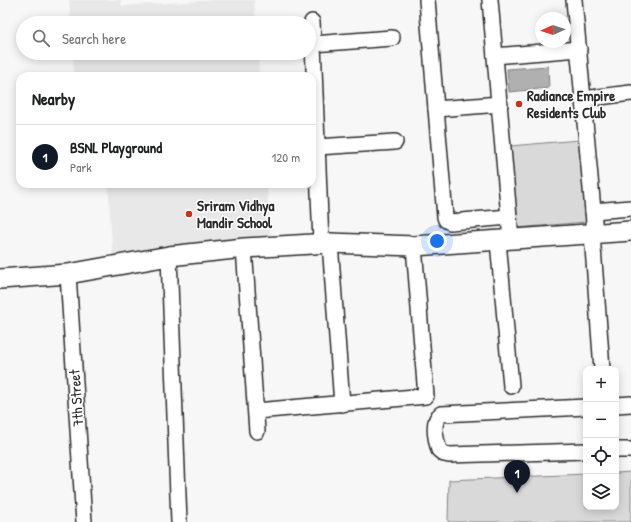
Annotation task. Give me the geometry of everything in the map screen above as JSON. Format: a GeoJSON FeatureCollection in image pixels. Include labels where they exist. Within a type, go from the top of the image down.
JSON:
{"type":"FeatureCollection","features":[{"type":"Feature","properties":{"kind":"street"},"geometry":{"type":"LineString","coordinates":[[427,0],[446,220],[450,222],[509,217]]}},
{"type":"Feature","properties":{"kind":"street"},"geometry":{"type":"LineString","coordinates":[[490,0],[509,217],[504,240],[511,386]]}},
{"type":"Feature","properties":{"kind":"street"},"geometry":{"type":"LineString","coordinates":[[574,0],[593,211],[593,233],[602,366]]}},
{"type":"Feature","properties":{"kind":"street"},"geometry":{"type":"LineString","coordinates":[[316,44],[392,38]]}},
{"type":"Feature","properties":{"kind":"street"},"geometry":{"type":"LineString","coordinates":[[495,56],[579,49]]}},
{"type":"Feature","properties":{"kind":"street"},"geometry":{"type":"LineString","coordinates":[[314,60],[314,72]]}},
{"type":"Feature","properties":{"kind":"street"},"geometry":{"type":"LineString","coordinates":[[583,99],[631,93]]}},
{"type":"Feature","properties":{"kind":"street"},"geometry":{"type":"LineString","coordinates":[[436,109],[500,104]]}},
{"type":"Feature","properties":{"kind":"street"},"geometry":{"type":"LineString","coordinates":[[316,121],[325,243],[342,404]]}},
{"type":"Feature","properties":{"kind":"street"},"geometry":{"type":"LineString","coordinates":[[317,147],[395,142]]}},
{"type":"Feature","properties":{"kind":"street"},"geometry":{"type":"LineString","coordinates":[[593,211],[631,208]]}},
{"type":"Feature","properties":{"kind":"street"},"geometry":{"type":"LineString","coordinates":[[0,279],[68,274],[169,256],[244,248],[325,243],[414,246],[631,231]]}},
{"type":"Feature","properties":{"kind":"street"},"geometry":{"type":"LineString","coordinates":[[256,411],[426,396],[414,246]]}},
{"type":"Feature","properties":{"kind":"street"},"geometry":{"type":"LineString","coordinates":[[244,248],[257,432]]}},
{"type":"Feature","properties":{"kind":"street"},"geometry":{"type":"LineString","coordinates":[[169,256],[179,522]]}},
{"type":"Feature","properties":{"kind":"street","name":"7th Street"},"geometry":{"type":"LineString","coordinates":[[68,274],[84,522]]}},
{"type":"Feature","properties":{"kind":"street"},"geometry":{"type":"LineString","coordinates":[[619,405],[631,404]]}},
{"type":"Feature","properties":{"kind":"street"},"geometry":{"type":"LineString","coordinates":[[583,407],[441,414],[437,417],[435,423],[439,450],[444,454],[449,455],[583,451]]}},
{"type":"Feature","properties":{"kind":"street"},"geometry":{"type":"LineString","coordinates":[[619,450],[631,450]]}},
{"type":"Feature","properties":{"kind":"shaded area"},"geometry":{"type":"Polygon","coordinates":[[[69,0],[121,0],[122,6],[216,0],[254,0],[255,16],[70,16],[69,0]]]}},
{"type":"Feature","properties":{"kind":"shaded area"},"geometry":{"type":"Polygon","coordinates":[[[73,60],[258,60],[259,72],[74,72],[73,60]]]}},
{"type":"Feature","properties":{"kind":"shaded area"},"geometry":{"type":"Polygon","coordinates":[[[548,66],[549,88],[509,92],[507,69],[548,66]]]}},
{"type":"Feature","properties":{"kind":"shaded area"},"geometry":{"type":"Polygon","coordinates":[[[579,140],[586,222],[517,228],[510,146],[579,140]]]}},
{"type":"Feature","properties":{"kind":"shaded area","name":"Sriram Vidhya Mandir School"},"geometry":{"type":"Polygon","coordinates":[[[108,188],[267,188],[271,245],[113,259],[108,188]]]}},
{"type":"Feature","properties":{"kind":"shaded area"},"geometry":{"type":"Polygon","coordinates":[[[631,472],[631,522],[448,522],[449,480],[583,474],[583,510],[619,510],[619,473],[631,472]]]}},
{"type":"Feature","properties":{"kind":"place","name":"Radiance Empire Residents Club"},"geometry":{"type":"Point","coordinates":[519,104]}},
{"type":"Feature","properties":{"kind":"place","name":"Sriram Vidhya Mandir School"},"geometry":{"type":"Point","coordinates":[189,214]}},
{"type":"Feature","properties":{"kind":"place","name":"BSNL Playground"},"geometry":{"type":"Point","coordinates":[517,493]}}]}
